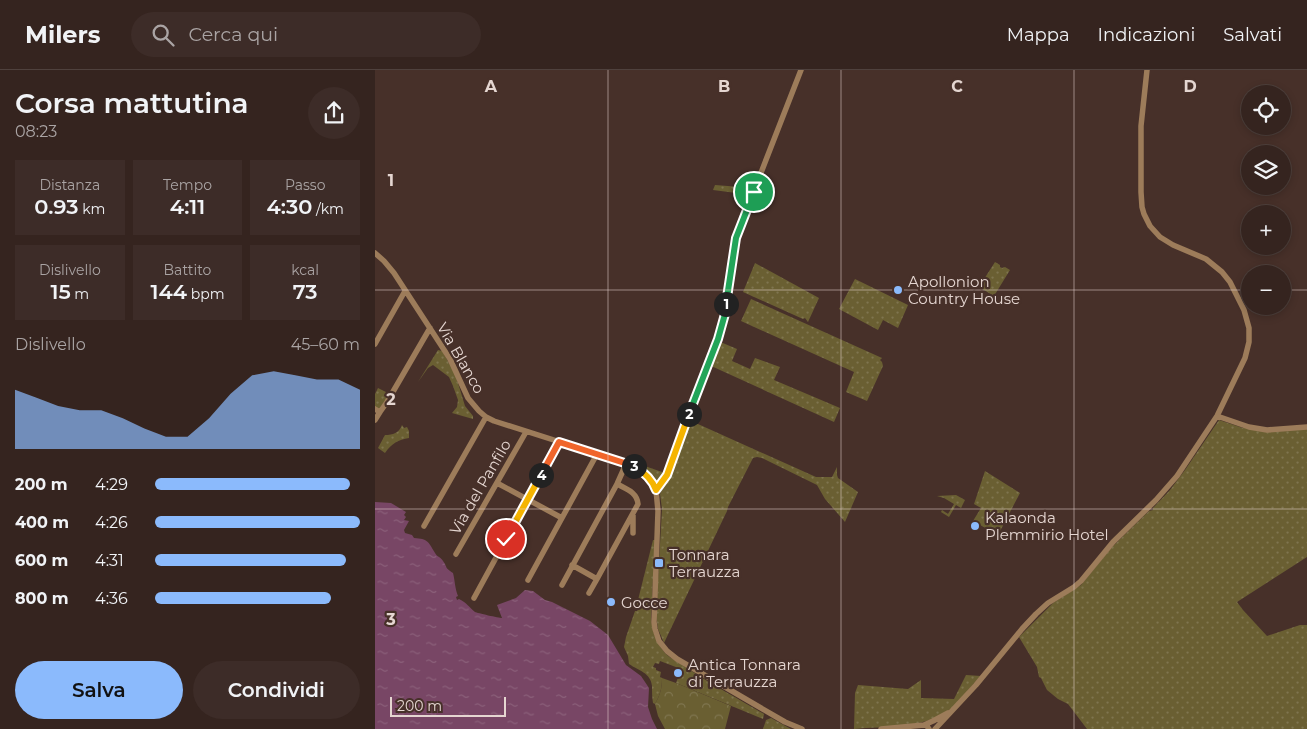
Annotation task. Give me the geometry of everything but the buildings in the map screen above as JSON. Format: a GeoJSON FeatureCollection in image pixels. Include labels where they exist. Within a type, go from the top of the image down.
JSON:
{"type":"FeatureCollection","features":[{"type":"Feature","properties":{"kind":"street"},"geometry":{"type":"LineString","coordinates":[[801,70],[736,238],[725,314],[718,339],[667,475],[656,490],[659,510],[654,622],[659,641],[671,655],[785,722],[802,729]]}},
{"type":"Feature","properties":{"kind":"street"},"geometry":{"type":"LineString","coordinates":[[935,729],[976,685],[1036,614],[1048,603],[1081,580],[1109,546],[1177,476],[1217,416],[1245,358],[1249,342],[1249,328],[1240,300],[1230,282],[1215,265],[1206,259],[1173,245],[1160,237],[1150,226],[1144,214],[1141,192],[1141,126],[1147,70]]}},
{"type":"Feature","properties":{"kind":"street","name":"Via Blanco"},"geometry":{"type":"LineString","coordinates":[[375,253],[388,266],[455,368],[468,398],[486,417],[526,432],[632,465],[642,471],[652,481],[656,490]]}},
{"type":"Feature","properties":{"kind":"street"},"geometry":{"type":"LineString","coordinates":[[375,344],[405,291]]}},
{"type":"Feature","properties":{"kind":"street"},"geometry":{"type":"LineString","coordinates":[[375,420],[377,410],[387,402],[429,328]]}},
{"type":"Feature","properties":{"kind":"street"},"geometry":{"type":"LineString","coordinates":[[1223,418],[1230,389]]}},
{"type":"Feature","properties":{"kind":"street"},"geometry":{"type":"LineString","coordinates":[[1217,416],[1249,427],[1267,430],[1307,428]]}},
{"type":"Feature","properties":{"kind":"street"},"geometry":{"type":"LineString","coordinates":[[424,526],[486,417]]}},
{"type":"Feature","properties":{"kind":"street","name":"Via del Panfilo"},"geometry":{"type":"LineString","coordinates":[[456,554],[526,432]]}},
{"type":"Feature","properties":{"kind":"street"},"geometry":{"type":"LineString","coordinates":[[473,598],[559,442]]}},
{"type":"Feature","properties":{"kind":"street"},"geometry":{"type":"LineString","coordinates":[[528,580],[597,454]]}},
{"type":"Feature","properties":{"kind":"street"},"geometry":{"type":"LineString","coordinates":[[562,585],[626,464]]}},
{"type":"Feature","properties":{"kind":"street"},"geometry":{"type":"LineString","coordinates":[[497,483],[562,518]]}},
{"type":"Feature","properties":{"kind":"street"},"geometry":{"type":"LineString","coordinates":[[589,593],[638,504],[637,497],[632,492],[617,484]]}},
{"type":"Feature","properties":{"kind":"street"},"geometry":{"type":"LineString","coordinates":[[633,513],[633,533]]}},
{"type":"Feature","properties":{"kind":"street"},"geometry":{"type":"LineString","coordinates":[[572,565],[597,579]]}},
{"type":"Feature","properties":{"kind":"street"},"geometry":{"type":"LineString","coordinates":[[881,729],[924,727],[954,708]]}},
{"type":"Feature","properties":{"kind":"street"},"geometry":{"type":"LineString","coordinates":[[894,728],[904,729]]}},
{"type":"Feature","properties":{"kind":"green space"},"geometry":{"type":"Polygon","coordinates":[[[715,185],[753,188],[751,194],[744,194],[713,190],[715,185]]]}},
{"type":"Feature","properties":{"kind":"green space"},"geometry":{"type":"Polygon","coordinates":[[[995,262],[1000,267],[1010,270],[994,296],[979,287],[995,262]]]}},
{"type":"Feature","properties":{"kind":"green space"},"geometry":{"type":"Polygon","coordinates":[[[755,263],[819,298],[808,322],[805,318],[803,319],[743,292],[755,263]]]}},
{"type":"Feature","properties":{"kind":"green space"},"geometry":{"type":"Polygon","coordinates":[[[855,279],[908,305],[898,328],[883,320],[878,330],[839,309],[855,279]]]}},
{"type":"Feature","properties":{"kind":"green space"},"geometry":{"type":"Polygon","coordinates":[[[751,299],[882,358],[880,360],[883,366],[867,401],[846,392],[854,372],[741,321],[751,299]]]}},
{"type":"Feature","properties":{"kind":"green space"},"geometry":{"type":"Polygon","coordinates":[[[718,341],[737,349],[732,361],[750,369],[755,358],[780,367],[774,380],[840,408],[834,422],[709,365],[718,341]]]}},
{"type":"Feature","properties":{"kind":"green space"},"geometry":{"type":"Polygon","coordinates":[[[438,350],[442,351],[455,373],[465,406],[473,416],[473,419],[452,413],[457,407],[458,400],[453,386],[449,377],[433,365],[428,368],[418,382],[438,350]]]}},
{"type":"Feature","properties":{"kind":"green space"},"geometry":{"type":"Polygon","coordinates":[[[378,388],[390,394],[379,409],[375,407],[375,394],[378,388]]]}},
{"type":"Feature","properties":{"kind":"green space"},"geometry":{"type":"Polygon","coordinates":[[[689,420],[816,477],[832,477],[837,467],[838,478],[858,492],[845,522],[825,499],[817,485],[762,458],[753,458],[664,643],[658,629],[656,615],[662,509],[660,494],[689,420]]]}},
{"type":"Feature","properties":{"kind":"green space"},"geometry":{"type":"Polygon","coordinates":[[[1219,420],[1243,428],[1307,429],[1307,557],[1237,602],[1267,636],[1300,625],[1307,625],[1307,729],[1087,729],[1068,704],[1047,690],[1039,677],[1037,667],[1019,637],[1053,603],[1081,585],[1111,548],[1149,511],[1153,510],[1185,470],[1219,420]]]}},
{"type":"Feature","properties":{"kind":"green space"},"geometry":{"type":"Polygon","coordinates":[[[402,425],[404,428],[407,427],[409,438],[395,442],[385,453],[378,448],[385,435],[395,433],[402,425]]]}},
{"type":"Feature","properties":{"kind":"green space"},"geometry":{"type":"Polygon","coordinates":[[[633,462],[665,473],[657,483],[648,473],[633,462]]]}},
{"type":"Feature","properties":{"kind":"green space"},"geometry":{"type":"Polygon","coordinates":[[[985,471],[1020,493],[998,535],[973,521],[981,508],[974,504],[985,471]]]}},
{"type":"Feature","properties":{"kind":"green space"},"geometry":{"type":"Polygon","coordinates":[[[956,495],[965,500],[961,508],[956,505],[949,517],[941,512],[942,510],[948,514],[954,504],[937,496],[956,495]]]}},
{"type":"Feature","properties":{"kind":"green space"},"geometry":{"type":"Polygon","coordinates":[[[653,540],[655,540],[651,617],[653,632],[659,645],[673,659],[764,714],[763,719],[676,683],[681,669],[660,661],[659,664],[655,663],[653,667],[661,672],[660,677],[662,678],[662,685],[655,704],[653,703],[652,686],[649,678],[644,672],[629,664],[624,647],[635,611],[638,609],[636,608],[653,540]]]}},
{"type":"Feature","properties":{"kind":"green space"},"geometry":{"type":"Polygon","coordinates":[[[966,675],[981,676],[952,708],[942,715],[918,723],[854,729],[855,693],[858,685],[908,689],[921,680],[921,698],[954,699],[966,675]]]}},
{"type":"Feature","properties":{"kind":"green space"},"geometry":{"type":"Polygon","coordinates":[[[662,678],[731,706],[725,729],[665,729],[658,716],[655,704],[662,685],[662,678]]]}},
{"type":"Feature","properties":{"kind":"green space"},"geometry":{"type":"Polygon","coordinates":[[[771,718],[791,729],[763,729],[766,720],[771,718]]]}},
{"type":"Feature","properties":{"kind":"water"},"geometry":{"type":"Polygon","coordinates":[[[375,502],[391,503],[406,512],[404,520],[409,521],[404,530],[405,533],[429,543],[447,568],[453,573],[458,596],[456,597],[457,600],[459,599],[464,602],[475,612],[502,618],[497,605],[516,598],[525,590],[533,591],[545,600],[590,621],[608,635],[626,665],[641,676],[649,688],[648,707],[657,729],[375,729],[375,502]]]}},
{"type":"Feature","properties":{"kind":"place","name":"Apollonion Country House"},"geometry":{"type":"Point","coordinates":[898,290]}},
{"type":"Feature","properties":{"kind":"place","name":"Kalaonda Plemmirio Hotel"},"geometry":{"type":"Point","coordinates":[975,526]}},
{"type":"Feature","properties":{"kind":"place","name":"Tonnara Terrauzza"},"geometry":{"type":"Point","coordinates":[659,563]}},
{"type":"Feature","properties":{"kind":"place","name":"Gocce"},"geometry":{"type":"Point","coordinates":[611,602]}},
{"type":"Feature","properties":{"kind":"place","name":"Antica Tonnara di Terrauzza"},"geometry":{"type":"Point","coordinates":[678,673]}},
{"type":"Feature","properties":{"kind":"route"},"geometry":{"type":"LineString","coordinates":[[506,539],[559,442],[632,465],[648,476],[655,485],[656,490],[659,487],[667,475],[718,339],[725,314],[736,238],[754,192]]}}]}
